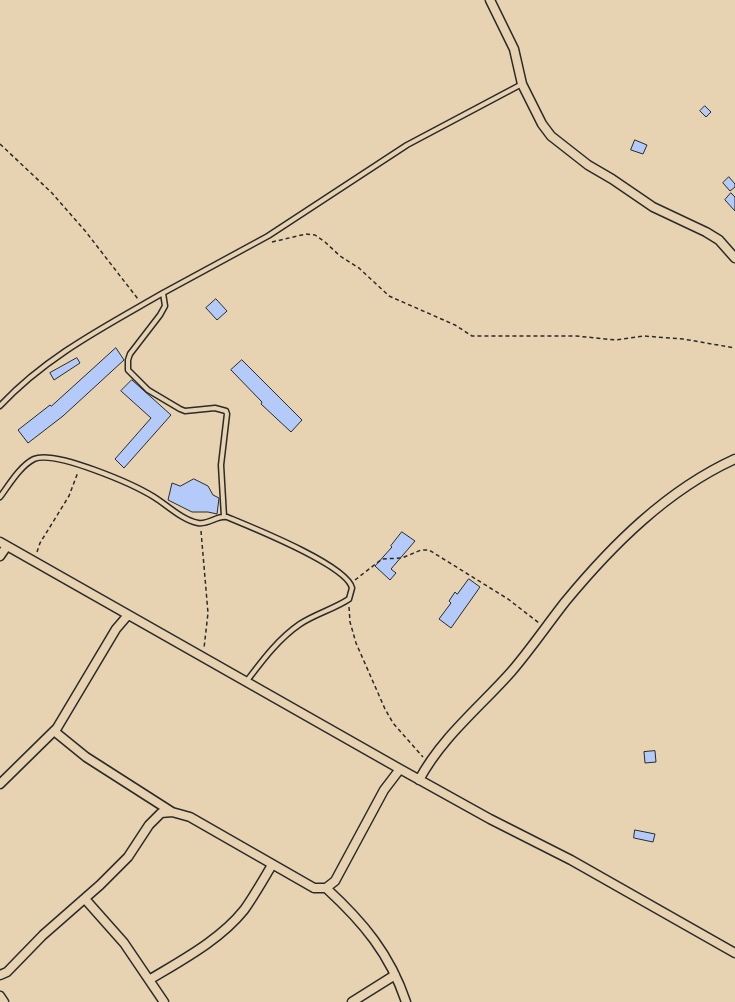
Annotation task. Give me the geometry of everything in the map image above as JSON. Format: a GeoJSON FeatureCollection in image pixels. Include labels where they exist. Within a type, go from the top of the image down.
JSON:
{"type":"FeatureCollection","features":[{"type":"Feature","properties":{"kind":"street"},"geometry":{"type":"LineString","coordinates":[[490,0],[514,49],[522,84],[542,124],[561,146],[652,206],[706,232],[719,240],[735,258]]}},
{"type":"Feature","properties":{"kind":"street"},"geometry":{"type":"LineString","coordinates":[[419,780],[428,762],[463,720],[512,671],[566,601],[612,550],[651,512],[710,471],[735,459]]}},
{"type":"Feature","properties":{"kind":"street"},"geometry":{"type":"LineString","coordinates":[[0,556],[4,544],[419,780],[490,819],[571,860],[735,953]]}},
{"type":"Feature","properties":{"kind":"street"},"geometry":{"type":"LineString","coordinates":[[0,784],[54,731],[85,684],[116,629],[128,615]]}},
{"type":"Feature","properties":{"kind":"street"},"geometry":{"type":"LineString","coordinates":[[54,731],[86,757],[172,812],[190,817],[314,888],[326,888],[336,881],[384,790],[400,769]]}},
{"type":"Feature","properties":{"kind":"street"},"geometry":{"type":"LineString","coordinates":[[0,975],[7,972],[43,935],[85,899],[128,857],[156,817],[161,813],[172,812]]}},
{"type":"Feature","properties":{"kind":"street"},"geometry":{"type":"LineString","coordinates":[[149,980],[177,963],[223,931],[243,910],[272,865]]}},
{"type":"Feature","properties":{"kind":"street"},"geometry":{"type":"LineString","coordinates":[[326,888],[356,915],[380,946],[395,975],[406,1002]]}},
{"type":"Feature","properties":{"kind":"street"},"geometry":{"type":"LineString","coordinates":[[85,899],[124,943],[164,1002]]}},
{"type":"Feature","properties":{"kind":"street"},"geometry":{"type":"LineString","coordinates":[[352,1002],[395,975]]}},
{"type":"Feature","properties":{"kind":"street"},"geometry":{"type":"LineString","coordinates":[[0,996],[4,1002]]}},
{"type":"Feature","properties":{"kind":"lane"},"geometry":{"type":"LineString","coordinates":[[0,406],[30,377],[56,358],[142,305],[268,236],[407,146],[522,84]]}},
{"type":"Feature","properties":{"kind":"lane"},"geometry":{"type":"LineString","coordinates":[[163,293],[165,306],[160,315],[130,354],[128,360],[128,370],[148,390],[180,410],[185,411],[215,408],[226,411],[227,414],[221,481],[224,517]]}},
{"type":"Feature","properties":{"kind":"lane"},"geometry":{"type":"LineString","coordinates":[[0,497],[25,464],[35,459],[54,457],[81,465],[134,486],[154,497],[185,518],[201,523],[224,517],[315,557],[336,570],[351,583],[352,593],[349,599],[331,610],[301,623],[285,635],[245,682]]}},
{"type":"Feature","properties":{"kind":"path"},"geometry":{"type":"LineString","coordinates":[[0,144],[57,199],[86,232],[142,305]]}},
{"type":"Feature","properties":{"kind":"path"},"geometry":{"type":"LineString","coordinates":[[267,244],[306,234],[315,235],[340,256],[359,268],[389,296],[455,325],[472,336],[576,336],[616,340],[644,336],[683,339],[735,348]]}},
{"type":"Feature","properties":{"kind":"path"},"geometry":{"type":"LineString","coordinates":[[34,562],[40,543],[69,496],[81,465]]}},
{"type":"Feature","properties":{"kind":"path"},"geometry":{"type":"LineString","coordinates":[[201,523],[202,555],[208,613],[204,650],[205,659]]}},
{"type":"Feature","properties":{"kind":"path"},"geometry":{"type":"LineString","coordinates":[[351,583],[382,559],[402,558],[421,550],[429,550],[452,566],[508,599],[545,628]]}},
{"type":"Feature","properties":{"kind":"path"},"geometry":{"type":"LineString","coordinates":[[349,599],[350,622],[356,643],[386,709],[393,723],[414,749],[428,762]]}},
{"type":"Feature","properties":{"kind":"building"},"geometry":{"type":"Polygon","coordinates":[[[705,106],[711,112],[706,117],[700,111],[705,106]]]}},
{"type":"Feature","properties":{"kind":"building"},"geometry":{"type":"Polygon","coordinates":[[[635,140],[647,145],[643,154],[631,150],[635,140]]]}},
{"type":"Feature","properties":{"kind":"building"},"geometry":{"type":"Polygon","coordinates":[[[729,177],[735,184],[735,187],[730,191],[723,183],[729,177]]]}},
{"type":"Feature","properties":{"kind":"building"},"geometry":{"type":"Polygon","coordinates":[[[731,193],[735,197],[735,211],[725,200],[731,193]]]}},
{"type":"Feature","properties":{"kind":"building"},"geometry":{"type":"Polygon","coordinates":[[[216,299],[227,311],[217,320],[206,308],[216,299]]]}},
{"type":"Feature","properties":{"kind":"building"},"geometry":{"type":"Polygon","coordinates":[[[116,348],[124,360],[63,416],[28,443],[18,430],[50,405],[51,406],[116,348]]]}},
{"type":"Feature","properties":{"kind":"building"},"geometry":{"type":"Polygon","coordinates":[[[77,358],[80,363],[54,380],[50,373],[77,358]]]}},
{"type":"Feature","properties":{"kind":"building"},"geometry":{"type":"Polygon","coordinates":[[[242,360],[302,420],[291,432],[261,404],[262,402],[231,370],[242,360]]]}},
{"type":"Feature","properties":{"kind":"building"},"geometry":{"type":"Polygon","coordinates":[[[132,380],[171,415],[124,468],[115,459],[151,418],[121,391],[132,380]]]}},
{"type":"Feature","properties":{"kind":"building"},"geometry":{"type":"Polygon","coordinates":[[[194,479],[208,486],[213,495],[219,498],[217,514],[208,512],[192,512],[168,500],[172,483],[180,486],[194,479]]]}},
{"type":"Feature","properties":{"kind":"building"},"geometry":{"type":"Polygon","coordinates":[[[402,532],[415,541],[391,569],[396,573],[390,580],[375,566],[392,547],[391,546],[402,532]]]}},
{"type":"Feature","properties":{"kind":"building"},"geometry":{"type":"Polygon","coordinates":[[[469,579],[480,587],[451,628],[439,619],[451,603],[449,601],[455,592],[457,594],[469,579]]]}},
{"type":"Feature","properties":{"kind":"building"},"geometry":{"type":"Polygon","coordinates":[[[655,751],[656,762],[645,763],[644,752],[655,751]]]}},
{"type":"Feature","properties":{"kind":"building"},"geometry":{"type":"Polygon","coordinates":[[[635,830],[655,834],[653,842],[634,838],[635,830]]]}}]}
